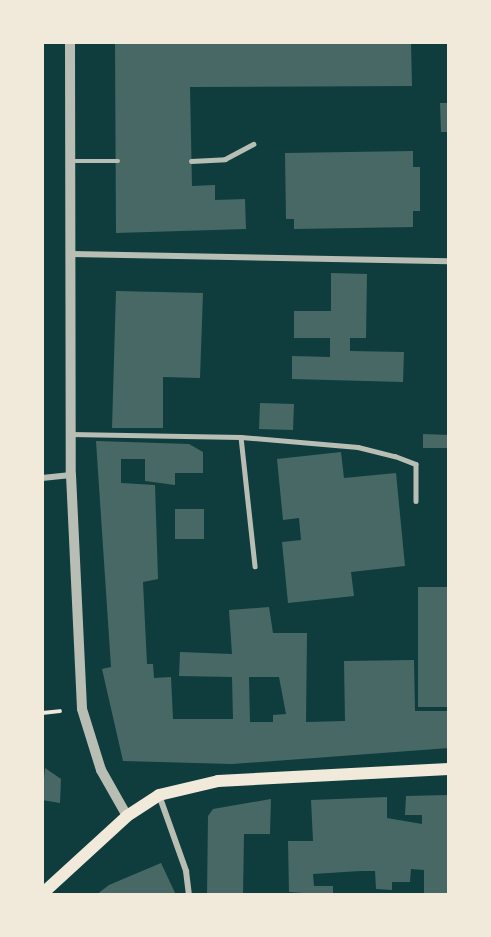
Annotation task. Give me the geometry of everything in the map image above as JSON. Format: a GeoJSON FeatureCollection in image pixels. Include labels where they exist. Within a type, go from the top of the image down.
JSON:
{"type":"FeatureCollection","features":[{"type":"Feature","properties":{"kind":"main road"},"geometry":{"type":"LineString","coordinates":[[42,894],[127,816],[159,795],[218,781],[449,769]]}},
{"type":"Feature","properties":{"kind":"street"},"geometry":{"type":"LineString","coordinates":[[70,42],[72,254],[70,475],[82,709],[100,770],[127,816]]}},
{"type":"Feature","properties":{"kind":"street"},"geometry":{"type":"LineString","coordinates":[[72,254],[449,261]]}},
{"type":"Feature","properties":{"kind":"street"},"geometry":{"type":"LineString","coordinates":[[42,478],[70,475]]}},
{"type":"Feature","properties":{"kind":"street"},"geometry":{"type":"LineString","coordinates":[[159,795],[186,871],[189,895]]}},
{"type":"Feature","properties":{"kind":"lane"},"geometry":{"type":"LineString","coordinates":[[191,161],[225,159],[253,144]]}},
{"type":"Feature","properties":{"kind":"lane"},"geometry":{"type":"LineString","coordinates":[[71,161],[118,161]]}},
{"type":"Feature","properties":{"kind":"lane"},"geometry":{"type":"LineString","coordinates":[[70,434],[241,437],[358,447],[416,464],[416,501]]}},
{"type":"Feature","properties":{"kind":"lane"},"geometry":{"type":"LineString","coordinates":[[241,437],[255,566]]}},
{"type":"Feature","properties":{"kind":"building"},"geometry":{"type":"Polygon","coordinates":[[[115,42],[411,42],[412,86],[190,87],[192,186],[215,185],[215,200],[245,199],[246,229],[116,233],[115,42]]]}},
{"type":"Feature","properties":{"kind":"building"},"geometry":{"type":"Polygon","coordinates":[[[440,103],[449,103],[449,132],[441,132],[440,103]]]}},
{"type":"Feature","properties":{"kind":"building"},"geometry":{"type":"Polygon","coordinates":[[[413,151],[413,167],[420,167],[420,211],[413,211],[413,227],[294,229],[294,219],[286,219],[285,153],[413,151]]]}},
{"type":"Feature","properties":{"kind":"building"},"geometry":{"type":"Polygon","coordinates":[[[331,273],[367,274],[366,338],[350,338],[350,351],[404,352],[403,382],[292,379],[292,356],[330,357],[330,338],[294,338],[294,311],[331,311],[331,273]]]}},
{"type":"Feature","properties":{"kind":"building"},"geometry":{"type":"Polygon","coordinates":[[[116,291],[203,293],[200,378],[163,377],[163,428],[112,428],[116,291]]]}},
{"type":"Feature","properties":{"kind":"building"},"geometry":{"type":"Polygon","coordinates":[[[260,403],[294,404],[293,430],[259,429],[260,403]]]}},
{"type":"Feature","properties":{"kind":"building"},"geometry":{"type":"Polygon","coordinates":[[[423,434],[449,435],[449,448],[423,448],[423,434]]]}},
{"type":"Feature","properties":{"kind":"building"},"geometry":{"type":"Polygon","coordinates":[[[96,441],[189,444],[203,452],[203,473],[175,473],[175,485],[145,481],[145,459],[121,459],[121,483],[155,485],[158,579],[143,582],[147,664],[153,664],[154,678],[171,677],[173,719],[233,719],[232,677],[179,676],[180,652],[232,654],[229,610],[269,607],[273,633],[307,633],[306,722],[345,721],[344,661],[414,660],[415,711],[449,711],[449,748],[232,764],[123,761],[102,669],[111,667],[96,441]],[[249,677],[250,722],[273,722],[273,715],[286,714],[279,677],[249,677]]]}},
{"type":"Feature","properties":{"kind":"building"},"geometry":{"type":"Polygon","coordinates":[[[341,452],[344,478],[396,473],[405,566],[351,572],[354,596],[288,603],[282,542],[301,540],[299,518],[283,520],[277,459],[341,452]]]}},
{"type":"Feature","properties":{"kind":"building"},"geometry":{"type":"Polygon","coordinates":[[[175,509],[204,509],[204,539],[175,539],[175,509]]]}},
{"type":"Feature","properties":{"kind":"building"},"geometry":{"type":"Polygon","coordinates":[[[418,587],[449,587],[449,707],[418,707],[418,587]]]}},
{"type":"Feature","properties":{"kind":"building"},"geometry":{"type":"Polygon","coordinates":[[[45,768],[61,779],[60,803],[42,800],[45,768]]]}},
{"type":"Feature","properties":{"kind":"building"},"geometry":{"type":"Polygon","coordinates":[[[448,795],[447,895],[424,895],[424,870],[411,869],[410,882],[392,882],[392,890],[376,889],[375,871],[360,871],[313,874],[314,886],[333,886],[333,895],[289,892],[288,841],[313,841],[311,800],[387,797],[387,818],[422,824],[422,815],[405,815],[406,796],[448,795]]]}},
{"type":"Feature","properties":{"kind":"building"},"geometry":{"type":"Polygon","coordinates":[[[271,799],[270,834],[244,834],[243,895],[207,895],[208,816],[213,809],[271,799]]]}},
{"type":"Feature","properties":{"kind":"building"},"geometry":{"type":"Polygon","coordinates":[[[161,863],[176,895],[96,895],[109,885],[161,863]]]}}]}
